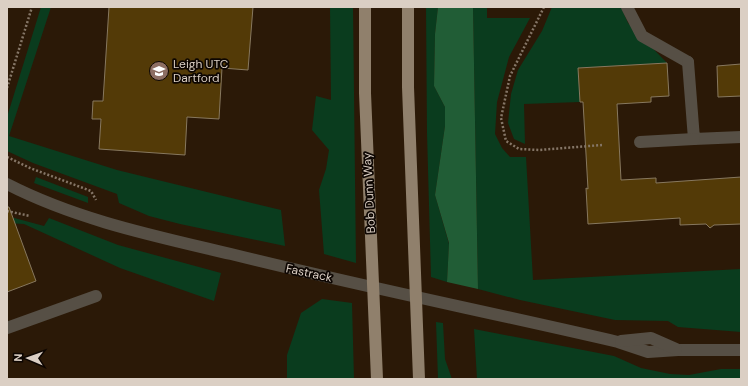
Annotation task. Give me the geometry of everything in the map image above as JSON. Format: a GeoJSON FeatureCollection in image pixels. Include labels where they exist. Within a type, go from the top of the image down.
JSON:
{"type":"FeatureCollection","features":[{"type":"Feature","properties":{"kind":"main road","name":"Bob Dunn Way"},"geometry":{"type":"LineString","coordinates":[[365,7],[365,93],[377,379]]}},
{"type":"Feature","properties":{"kind":"main road"},"geometry":{"type":"LineString","coordinates":[[408,7],[408,87],[419,379]]}},
{"type":"Feature","properties":{"kind":"street"},"geometry":{"type":"LineString","coordinates":[[627,7],[642,36],[688,62],[694,138]]}},
{"type":"Feature","properties":{"kind":"street"},"geometry":{"type":"LineString","coordinates":[[640,142],[694,138],[741,137]]}},
{"type":"Feature","properties":{"kind":"street","name":"Fastrack"},"geometry":{"type":"LineString","coordinates":[[7,184],[42,200],[113,225],[271,264],[618,342],[648,352],[678,350],[741,350]]}},
{"type":"Feature","properties":{"kind":"street"},"geometry":{"type":"LineString","coordinates":[[7,328],[96,296]]}},
{"type":"Feature","properties":{"kind":"path"},"geometry":{"type":"LineString","coordinates":[[7,88],[32,7]]}},
{"type":"Feature","properties":{"kind":"path"},"geometry":{"type":"LineString","coordinates":[[544,7],[510,76],[501,118],[506,141],[519,149],[539,150],[602,145]]}},
{"type":"Feature","properties":{"kind":"path"},"geometry":{"type":"LineString","coordinates":[[7,157],[30,168],[91,191],[96,200]]}},
{"type":"Feature","properties":{"kind":"path"},"geometry":{"type":"LineString","coordinates":[[7,211],[11,212]]}},
{"type":"Feature","properties":{"kind":"green space"},"geometry":{"type":"Polygon","coordinates":[[[41,7],[51,7],[9,136],[117,170],[281,210],[285,246],[149,216],[119,203],[117,194],[33,163],[7,151],[7,117],[41,7]]]}},
{"type":"Feature","properties":{"kind":"green space"},"geometry":{"type":"Polygon","coordinates":[[[330,7],[353,7],[356,263],[324,254],[319,190],[326,169],[329,150],[312,130],[316,96],[331,100],[330,7]]]}},
{"type":"Feature","properties":{"kind":"green space"},"geometry":{"type":"Polygon","coordinates":[[[426,7],[438,7],[435,34],[434,86],[445,107],[445,126],[435,195],[449,244],[447,282],[431,277],[427,133],[426,7]]]}},
{"type":"Feature","properties":{"kind":"green space"},"geometry":{"type":"Polygon","coordinates":[[[438,7],[473,7],[478,289],[447,282],[449,243],[435,195],[445,126],[445,107],[434,86],[435,34],[438,7]]]}},
{"type":"Feature","properties":{"kind":"green space"},"geometry":{"type":"Polygon","coordinates":[[[473,7],[487,7],[487,18],[530,18],[509,57],[497,102],[495,134],[502,148],[510,157],[526,157],[533,280],[741,269],[741,332],[678,327],[668,321],[615,320],[520,300],[478,289],[473,7]]]}},
{"type":"Feature","properties":{"kind":"green space"},"geometry":{"type":"Polygon","coordinates":[[[552,7],[621,7],[628,23],[667,63],[579,68],[580,102],[524,104],[525,144],[514,139],[508,123],[511,94],[518,70],[542,31],[552,7]]]}},
{"type":"Feature","properties":{"kind":"green space"},"geometry":{"type":"Polygon","coordinates":[[[36,177],[88,197],[88,203],[34,183],[36,177]]]}},
{"type":"Feature","properties":{"kind":"green space"},"geometry":{"type":"Polygon","coordinates":[[[7,216],[44,226],[49,218],[118,245],[221,273],[214,301],[120,268],[24,224],[7,223],[7,216]]]}},
{"type":"Feature","properties":{"kind":"green space"},"geometry":{"type":"Polygon","coordinates":[[[322,299],[352,303],[354,379],[287,379],[287,355],[301,313],[322,299]]]}},
{"type":"Feature","properties":{"kind":"green space"},"geometry":{"type":"Polygon","coordinates":[[[436,322],[443,323],[445,359],[452,379],[438,379],[436,322]]]}},
{"type":"Feature","properties":{"kind":"green space"},"geometry":{"type":"Polygon","coordinates":[[[474,329],[614,356],[641,368],[670,374],[689,375],[721,369],[741,369],[741,379],[477,379],[474,329]]]}},
{"type":"Feature","properties":{"kind":"building"},"geometry":{"type":"Polygon","coordinates":[[[109,7],[253,7],[248,70],[222,68],[219,119],[187,117],[185,155],[99,149],[101,119],[92,119],[93,101],[103,101],[109,7]]]}},
{"type":"Feature","properties":{"kind":"building"},"geometry":{"type":"Polygon","coordinates":[[[667,63],[669,96],[651,97],[651,102],[617,104],[621,180],[656,178],[656,183],[741,177],[741,224],[714,225],[710,228],[706,224],[680,225],[680,218],[588,224],[586,188],[588,189],[583,102],[580,102],[578,68],[667,63]]]}},
{"type":"Feature","properties":{"kind":"building"},"geometry":{"type":"Polygon","coordinates":[[[741,64],[741,96],[718,97],[717,66],[741,64]]]}},
{"type":"Feature","properties":{"kind":"building"},"geometry":{"type":"Polygon","coordinates":[[[7,207],[9,207],[36,281],[7,292],[7,207]]]}},
{"type":"Feature","properties":{"kind":"place","name":"Leigh UTC Dartford"},"geometry":{"type":"Point","coordinates":[159,71]}}]}
